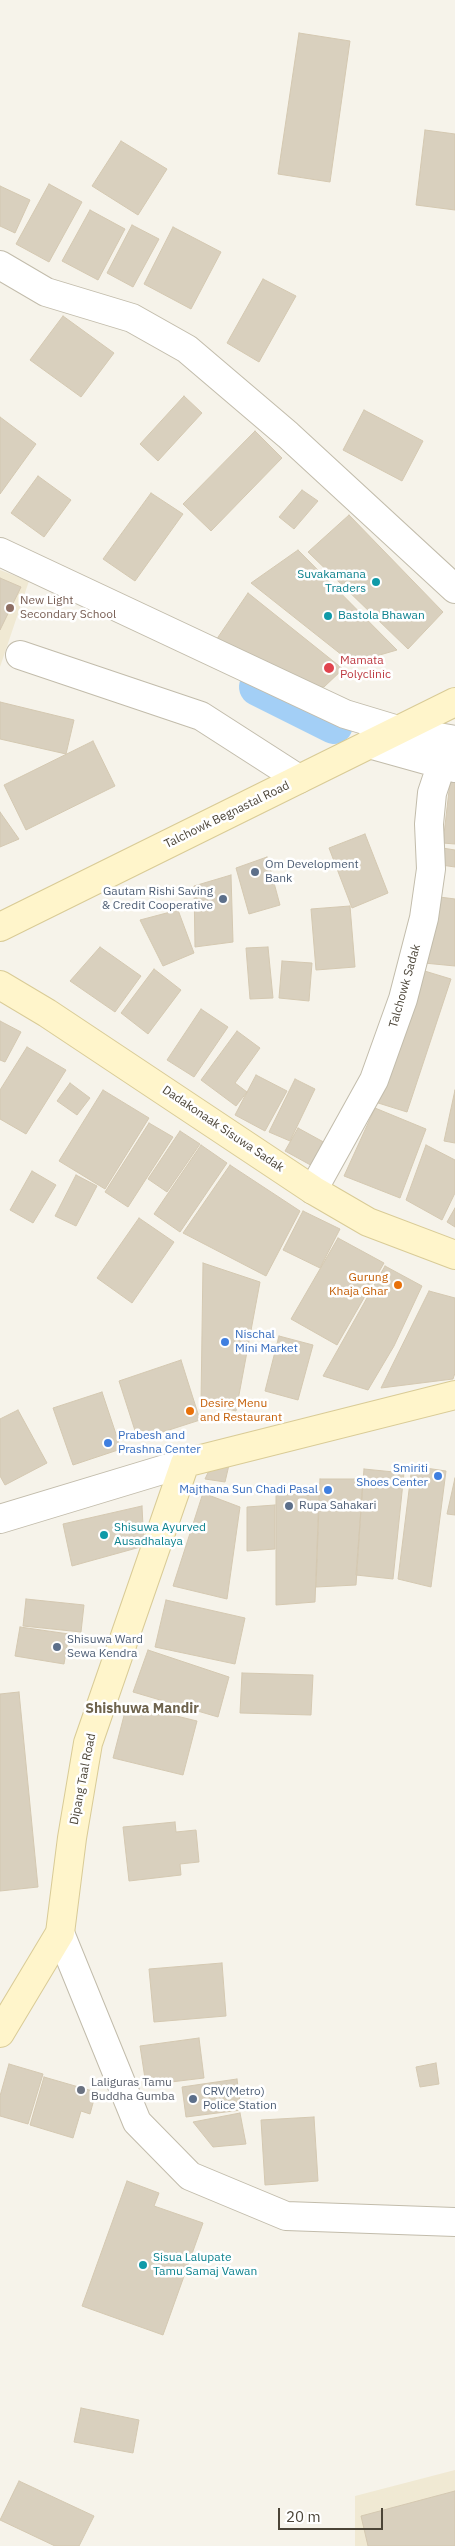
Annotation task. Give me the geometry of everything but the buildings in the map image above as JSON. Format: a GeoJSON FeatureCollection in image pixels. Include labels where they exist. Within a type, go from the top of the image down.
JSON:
{"type":"FeatureCollection","features":[{"type":"Feature","properties":{"kind":"main road","name":"Talchowk Begnastal Road"},"geometry":{"type":"LineString","coordinates":[[0,928],[455,702]]}},
{"type":"Feature","properties":{"kind":"main road","name":"Dadakonaak Sisuwa Sadak"},"geometry":{"type":"LineString","coordinates":[[0,985],[47,1013],[314,1190],[368,1222],[455,1255]]}},
{"type":"Feature","properties":{"kind":"main road"},"geometry":{"type":"LineString","coordinates":[[185,1464],[455,1395]]}},
{"type":"Feature","properties":{"kind":"main road","name":"Dipang Taal Road"},"geometry":{"type":"LineString","coordinates":[[0,2033],[60,1933],[72,1838],[88,1742],[185,1464]]}},
{"type":"Feature","properties":{"kind":"street"},"geometry":{"type":"LineString","coordinates":[[0,265],[46,292],[132,318],[187,348],[288,435],[455,589]]}},
{"type":"Feature","properties":{"kind":"street"},"geometry":{"type":"LineString","coordinates":[[0,552],[345,714],[398,730],[455,740]]}},
{"type":"Feature","properties":{"kind":"street"},"geometry":{"type":"LineString","coordinates":[[20,655],[201,716],[299,779]]}},
{"type":"Feature","properties":{"kind":"street","name":"Talchowk Sadak"},"geometry":{"type":"LineString","coordinates":[[314,1190],[374,1080],[403,999],[424,918],[431,870],[430,824],[432,793],[448,767],[369,744]]}},
{"type":"Feature","properties":{"kind":"street"},"geometry":{"type":"LineString","coordinates":[[0,1519],[185,1464]]}},
{"type":"Feature","properties":{"kind":"street"},"geometry":{"type":"LineString","coordinates":[[60,1933],[137,2122],[190,2176],[286,2216],[455,2222]]}},
{"type":"Feature","properties":{"kind":"shaded area","name":"New Light Secondary School"},"geometry":{"type":"Polygon","coordinates":[[[0,570],[29,581],[0,667],[0,570]]]}},
{"type":"Feature","properties":{"kind":"shaded area"},"geometry":{"type":"Polygon","coordinates":[[[455,2470],[455,2546],[355,2546],[355,2496],[455,2470]]]}},
{"type":"Feature","properties":{"kind":"waterway"},"geometry":{"type":"LineString","coordinates":[[258,687],[334,725]]}},
{"type":"Feature","properties":{"kind":"place","name":"Suvakamana Traders"},"geometry":{"type":"Point","coordinates":[376,582]}},
{"type":"Feature","properties":{"kind":"place","name":"New Light Secondary School"},"geometry":{"type":"Point","coordinates":[10,608]}},
{"type":"Feature","properties":{"kind":"place","name":"Bastola Bhawan"},"geometry":{"type":"Point","coordinates":[328,616]}},
{"type":"Feature","properties":{"kind":"place","name":"Mamata Polyclinic"},"geometry":{"type":"Point","coordinates":[329,668]}},
{"type":"Feature","properties":{"kind":"place","name":"Om Development Bank"},"geometry":{"type":"Point","coordinates":[255,872]}},
{"type":"Feature","properties":{"kind":"place","name":"Gautam Rishi Saving & Credit Cooperative"},"geometry":{"type":"Point","coordinates":[223,899]}},
{"type":"Feature","properties":{"kind":"place","name":"Gurung Khaja Ghar"},"geometry":{"type":"Point","coordinates":[398,1285]}},
{"type":"Feature","properties":{"kind":"place","name":"Nischal Mini Market"},"geometry":{"type":"Point","coordinates":[225,1342]}},
{"type":"Feature","properties":{"kind":"place","name":"Desire Menu and Restaurant"},"geometry":{"type":"Point","coordinates":[190,1411]}},
{"type":"Feature","properties":{"kind":"place","name":"Prabesh and Prashna Center"},"geometry":{"type":"Point","coordinates":[108,1443]}},
{"type":"Feature","properties":{"kind":"place","name":"Smiriti Shoes Center"},"geometry":{"type":"Point","coordinates":[438,1476]}},
{"type":"Feature","properties":{"kind":"place","name":"Majthana Sun Chadi Pasal"},"geometry":{"type":"Point","coordinates":[328,1490]}},
{"type":"Feature","properties":{"kind":"place","name":"Rupa Sahakari"},"geometry":{"type":"Point","coordinates":[289,1506]}},
{"type":"Feature","properties":{"kind":"place","name":"Shisuwa Ayurved Ausadhalaya"},"geometry":{"type":"Point","coordinates":[104,1535]}},
{"type":"Feature","properties":{"kind":"place","name":"Shisuwa Ward Sewa Kendra"},"geometry":{"type":"Point","coordinates":[57,1647]}},
{"type":"Feature","properties":{"kind":"place","name":"Laliguras Tamu Buddha Gumba"},"geometry":{"type":"Point","coordinates":[81,2090]}},
{"type":"Feature","properties":{"kind":"place","name":"CRV(Metro) Police Station"},"geometry":{"type":"Point","coordinates":[193,2099]}},
{"type":"Feature","properties":{"kind":"place","name":"Sisua Lalupate Tamu Samaj Vawan"},"geometry":{"type":"Point","coordinates":[143,2265]}},
{"type":"Feature","properties":{"kind":"district","name":"Shishuwa Mandir"},"geometry":{"type":"Point","coordinates":[142,1709]}}]}
